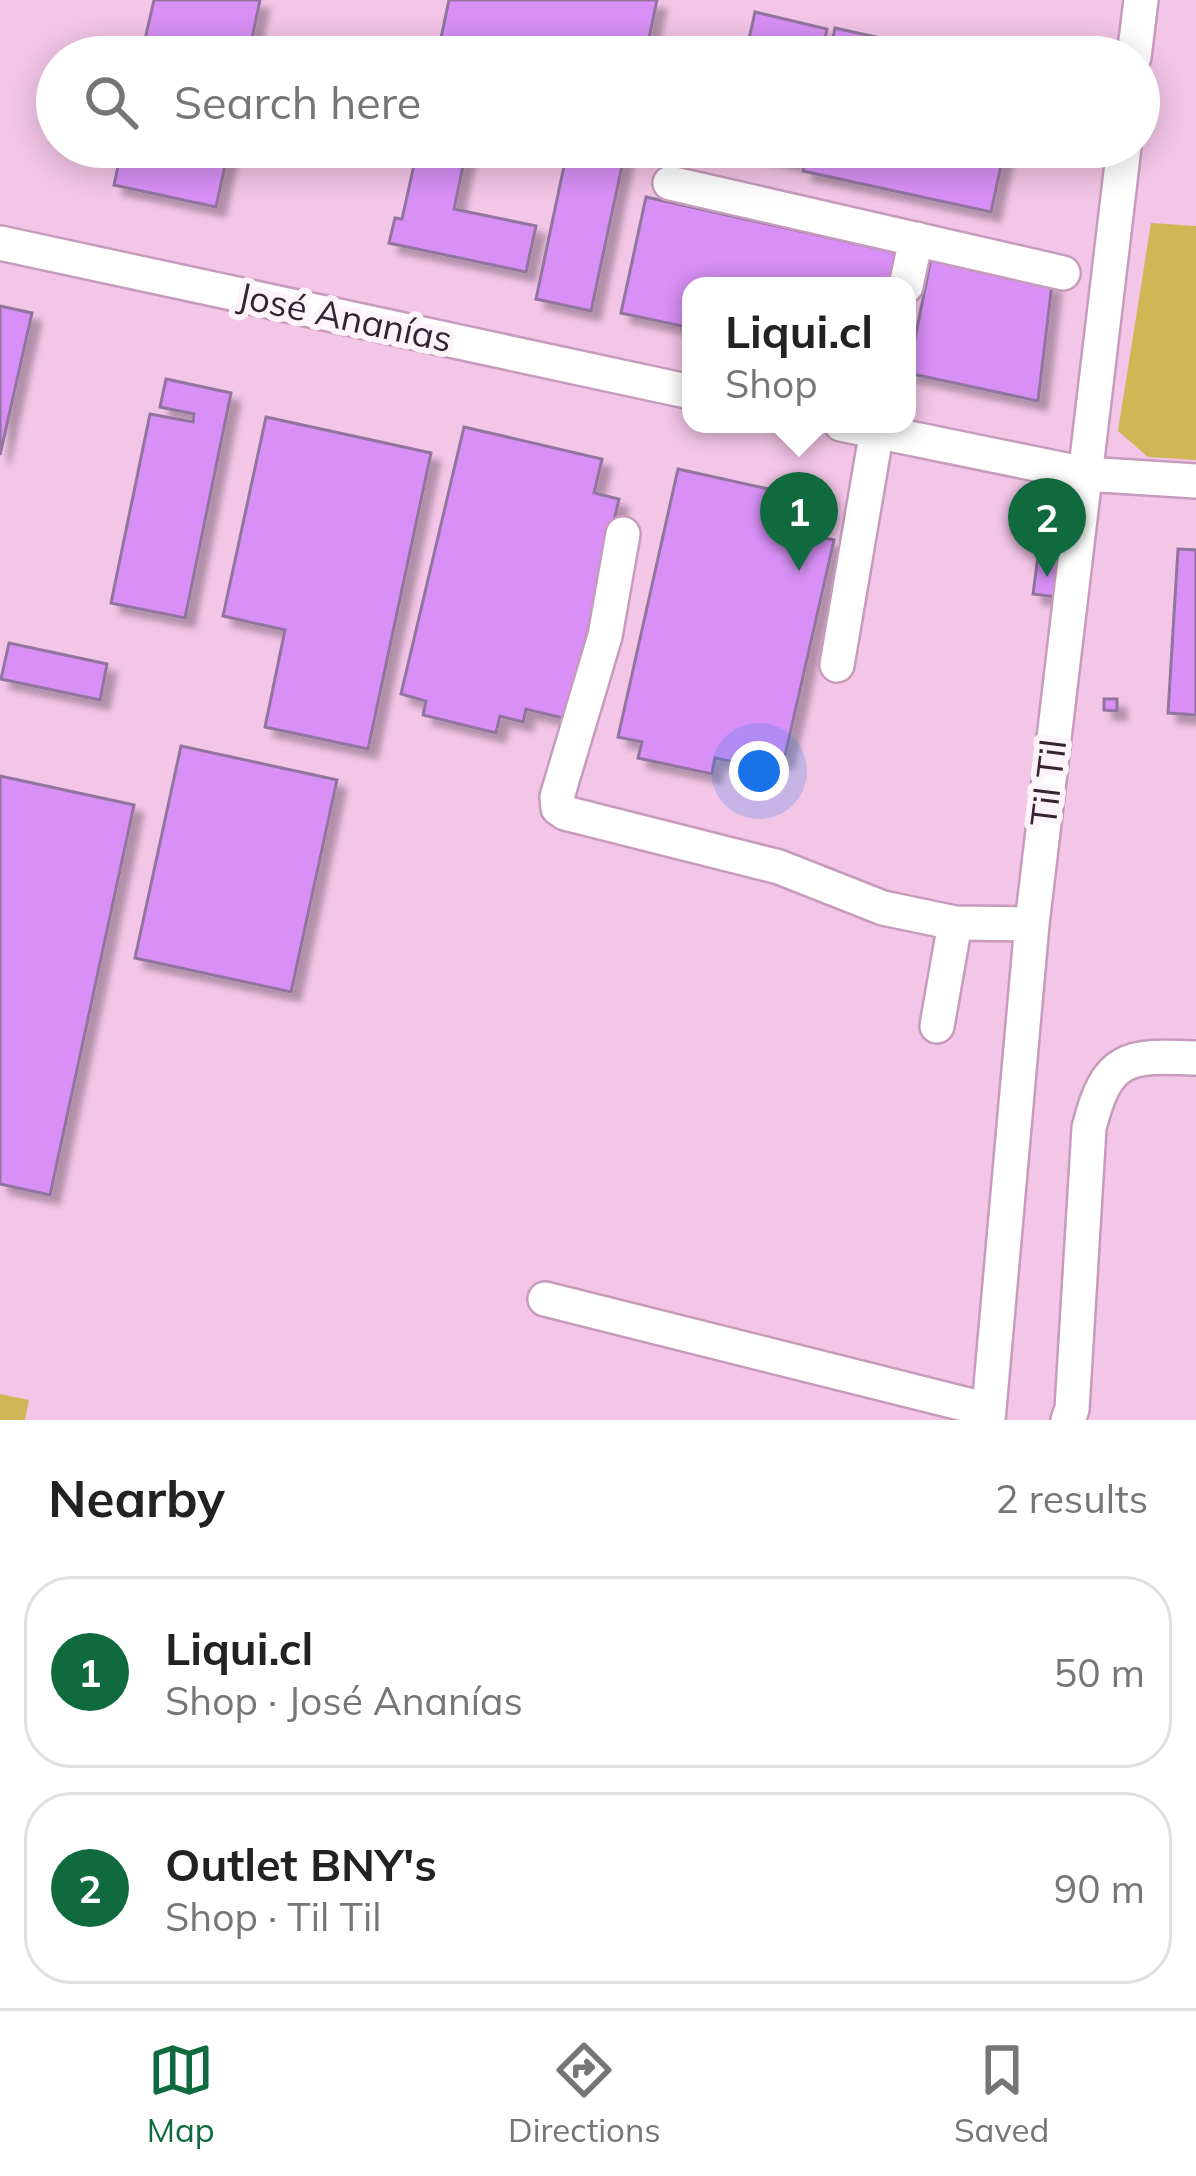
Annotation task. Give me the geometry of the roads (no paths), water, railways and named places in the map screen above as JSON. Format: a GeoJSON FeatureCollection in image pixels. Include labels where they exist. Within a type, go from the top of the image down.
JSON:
{"type":"FeatureCollection","features":[{"type":"Feature","properties":{"kind":"street"},"geometry":{"type":"LineString","coordinates":[[1137,36],[1141,0]]}},
{"type":"Feature","properties":{"kind":"street","name":"Til Til"},"geometry":{"type":"LineString","coordinates":[[988,1415],[1032,924],[1121,168]]}},
{"type":"Feature","properties":{"kind":"street"},"geometry":{"type":"LineString","coordinates":[[670,183],[1063,273]]}},
{"type":"Feature","properties":{"kind":"street"},"geometry":{"type":"LineString","coordinates":[[908,277],[916,239]]}},
{"type":"Feature","properties":{"kind":"street","name":"José Ananías"},"geometry":{"type":"LineString","coordinates":[[0,243],[682,390]]}},
{"type":"Feature","properties":{"kind":"street"},"geometry":{"type":"LineString","coordinates":[[837,665],[877,433]]}},
{"type":"Feature","properties":{"kind":"street"},"geometry":{"type":"LineString","coordinates":[[900,433],[1084,474],[1196,481]]}},
{"type":"Feature","properties":{"kind":"street"},"geometry":{"type":"LineString","coordinates":[[623,534],[604,636],[557,797],[559,808],[779,867],[883,908],[955,922],[1032,924]]}},
{"type":"Feature","properties":{"kind":"street"},"geometry":{"type":"LineString","coordinates":[[937,1025],[955,922]]}},
{"type":"Feature","properties":{"kind":"street"},"geometry":{"type":"LineString","coordinates":[[1068,1420],[1089,1128],[1096,1097],[1117,1067],[1146,1056],[1196,1058]]}},
{"type":"Feature","properties":{"kind":"street"},"geometry":{"type":"LineString","coordinates":[[545,1299],[988,1415]]}},
{"type":"Feature","properties":{"kind":"place","name":"Liqui.cl"},"geometry":{"type":"Point","coordinates":[799,571]}},
{"type":"Feature","properties":{"kind":"place","name":"Outlet BNY's"},"geometry":{"type":"Point","coordinates":[1047,577]}}]}
